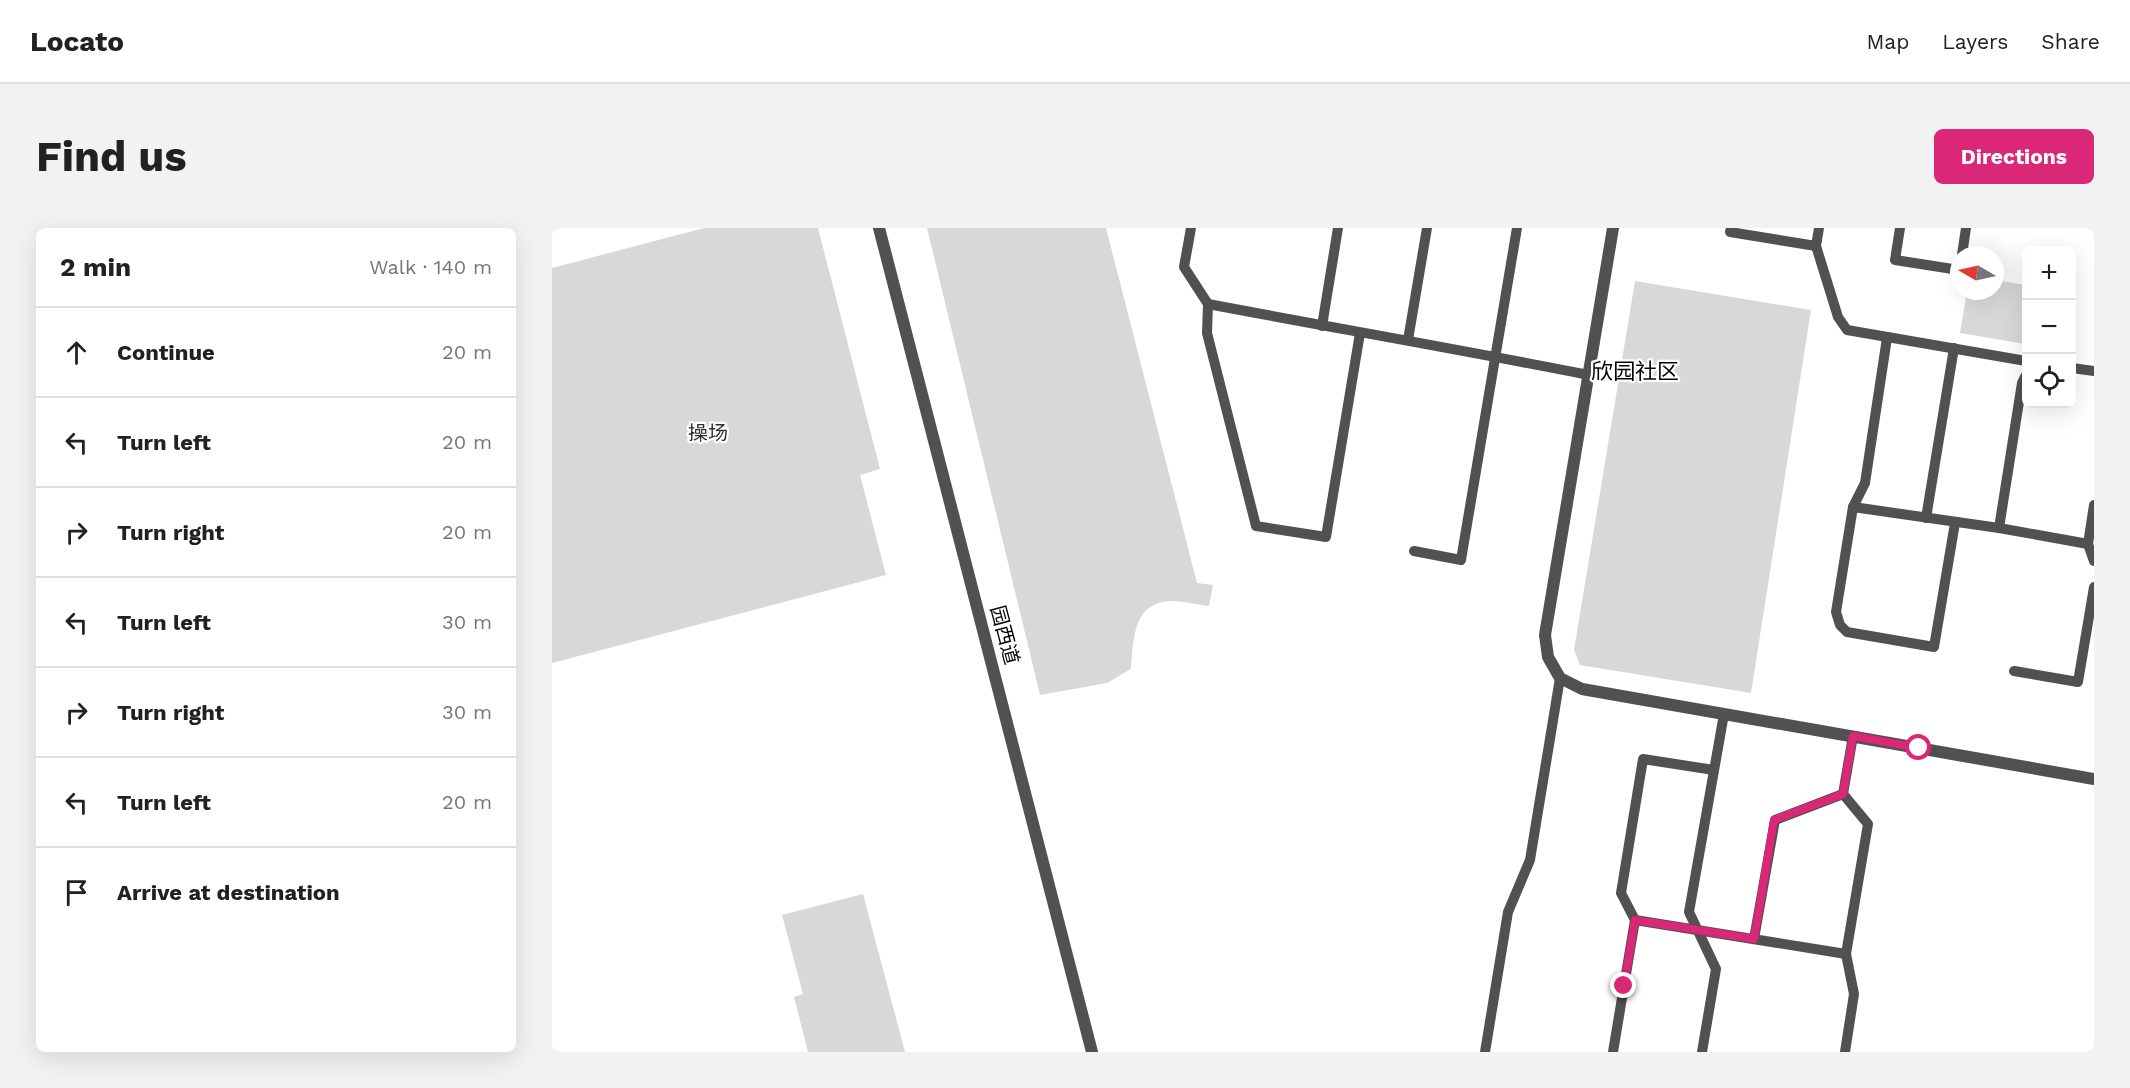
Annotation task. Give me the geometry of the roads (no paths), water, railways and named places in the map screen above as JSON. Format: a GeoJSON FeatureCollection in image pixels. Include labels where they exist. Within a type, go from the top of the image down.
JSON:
{"type":"FeatureCollection","features":[{"type":"Feature","properties":{"kind":"street","name":"园西道"},"geometry":{"type":"LineString","coordinates":[[879,228],[1092,1052]]}},
{"type":"Feature","properties":{"kind":"street"},"geometry":{"type":"LineString","coordinates":[[1613,228],[1545,636],[1548,657],[1560,678],[1582,689],[2094,779]]}},
{"type":"Feature","properties":{"kind":"lane"},"geometry":{"type":"LineString","coordinates":[[1191,228],[1184,267],[1208,304],[1207,333],[1256,526],[1326,537],[1360,333]]}},
{"type":"Feature","properties":{"kind":"lane"},"geometry":{"type":"LineString","coordinates":[[1322,326],[1338,228]]}},
{"type":"Feature","properties":{"kind":"lane"},"geometry":{"type":"LineString","coordinates":[[1408,339],[1427,228]]}},
{"type":"Feature","properties":{"kind":"lane"},"geometry":{"type":"LineString","coordinates":[[1414,550],[1461,560],[1517,228]]}},
{"type":"Feature","properties":{"kind":"lane"},"geometry":{"type":"LineString","coordinates":[[1731,228],[1730,232],[1816,246]]}},
{"type":"Feature","properties":{"kind":"lane"},"geometry":{"type":"LineString","coordinates":[[1819,228],[1816,246],[1838,317],[1847,330],[2022,360]]}},
{"type":"Feature","properties":{"kind":"lane"},"geometry":{"type":"LineString","coordinates":[[1900,228],[1895,260],[1950,269]]}},
{"type":"Feature","properties":{"kind":"lane"},"geometry":{"type":"LineString","coordinates":[[1963,246],[1966,228]]}},
{"type":"Feature","properties":{"kind":"lane"},"geometry":{"type":"LineString","coordinates":[[1208,304],[1360,333],[1408,339],[1589,375]]}},
{"type":"Feature","properties":{"kind":"lane"},"geometry":{"type":"LineString","coordinates":[[1887,338],[1865,483],[1853,507],[1836,612],[1840,625],[1847,632],[1935,647],[1955,523]]}},
{"type":"Feature","properties":{"kind":"lane"},"geometry":{"type":"LineString","coordinates":[[1926,518],[1954,348]]}},
{"type":"Feature","properties":{"kind":"lane"},"geometry":{"type":"LineString","coordinates":[[2076,369],[2094,371]]}},
{"type":"Feature","properties":{"kind":"lane"},"geometry":{"type":"LineString","coordinates":[[1999,528],[2022,383]]}},
{"type":"Feature","properties":{"kind":"lane"},"geometry":{"type":"LineString","coordinates":[[2094,505],[2088,544],[2094,561]]}},
{"type":"Feature","properties":{"kind":"lane"},"geometry":{"type":"LineString","coordinates":[[1853,507],[1999,528],[2088,544]]}},
{"type":"Feature","properties":{"kind":"lane"},"geometry":{"type":"LineString","coordinates":[[2014,671],[2078,682],[2094,587]]}},
{"type":"Feature","properties":{"kind":"lane"},"geometry":{"type":"LineString","coordinates":[[1485,1052],[1508,912],[1530,860],[1560,678]]}},
{"type":"Feature","properties":{"kind":"lane"},"geometry":{"type":"LineString","coordinates":[[1702,1052],[1716,969],[1689,912],[1724,714]]}},
{"type":"Feature","properties":{"kind":"lane"},"geometry":{"type":"LineString","coordinates":[[1845,1052],[1854,994],[1846,954],[1868,824],[1843,794],[1853,736]]}},
{"type":"Feature","properties":{"kind":"lane"},"geometry":{"type":"LineString","coordinates":[[1613,1052],[1635,920],[1621,893],[1643,759],[1714,770]]}},
{"type":"Feature","properties":{"kind":"lane"},"geometry":{"type":"LineString","coordinates":[[1754,939],[1774,820],[1843,794]]}},
{"type":"Feature","properties":{"kind":"lane"},"geometry":{"type":"LineString","coordinates":[[1635,920],[1846,954]]}},
{"type":"Feature","properties":{"kind":"district","name":"欣园社区"},"geometry":{"type":"Point","coordinates":[1635,371]}},
{"type":"Feature","properties":{"kind":"park label","name":"操场"},"geometry":{"type":"Point","coordinates":[708,433]}}]}
